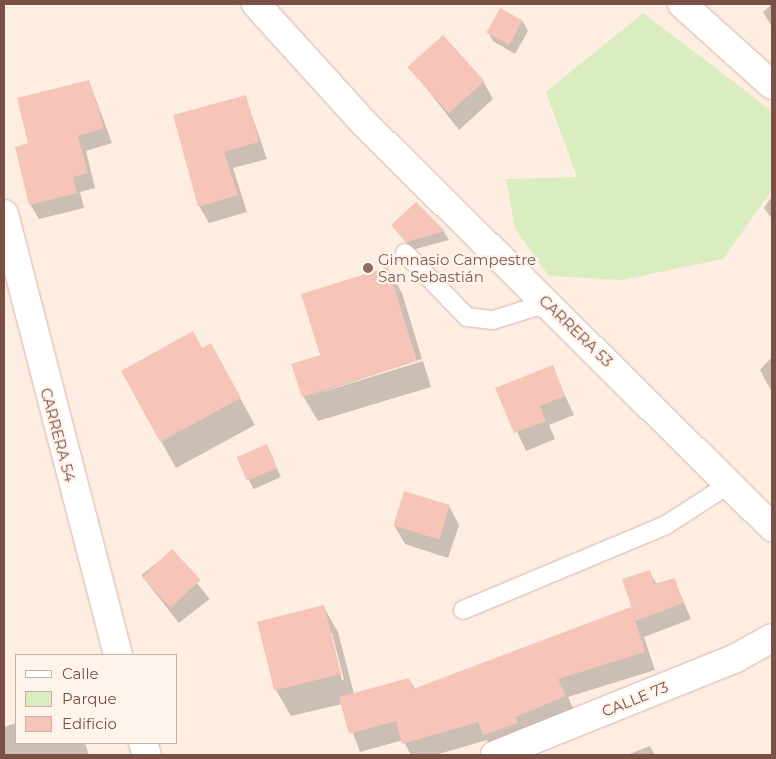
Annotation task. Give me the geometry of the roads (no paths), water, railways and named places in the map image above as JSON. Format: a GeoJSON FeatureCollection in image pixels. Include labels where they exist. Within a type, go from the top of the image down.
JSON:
{"type":"FeatureCollection","features":[{"type":"Feature","properties":{"kind":"street","name":"CARRERA 53"},"geometry":{"type":"LineString","coordinates":[[256,4],[362,122],[731,483],[772,527]]}},
{"type":"Feature","properties":{"kind":"street"},"geometry":{"type":"LineString","coordinates":[[682,4],[772,85]]}},
{"type":"Feature","properties":{"kind":"street","name":"CARRERA 54"},"geometry":{"type":"LineString","coordinates":[[4,214],[118,654]]}},
{"type":"Feature","properties":{"kind":"street","name":"CALLE 73"},"geometry":{"type":"LineString","coordinates":[[495,755],[736,658],[772,638]]}},
{"type":"Feature","properties":{"kind":"lane"},"geometry":{"type":"LineString","coordinates":[[406,253],[467,317],[493,320],[548,303]]}},
{"type":"Feature","properties":{"kind":"lane"},"geometry":{"type":"LineString","coordinates":[[463,610],[666,525],[731,483]]}},
{"type":"Feature","properties":{"kind":"place","name":"Gimnasio Campestre San Sebastián"},"geometry":{"type":"Point","coordinates":[368,268]}}]}
